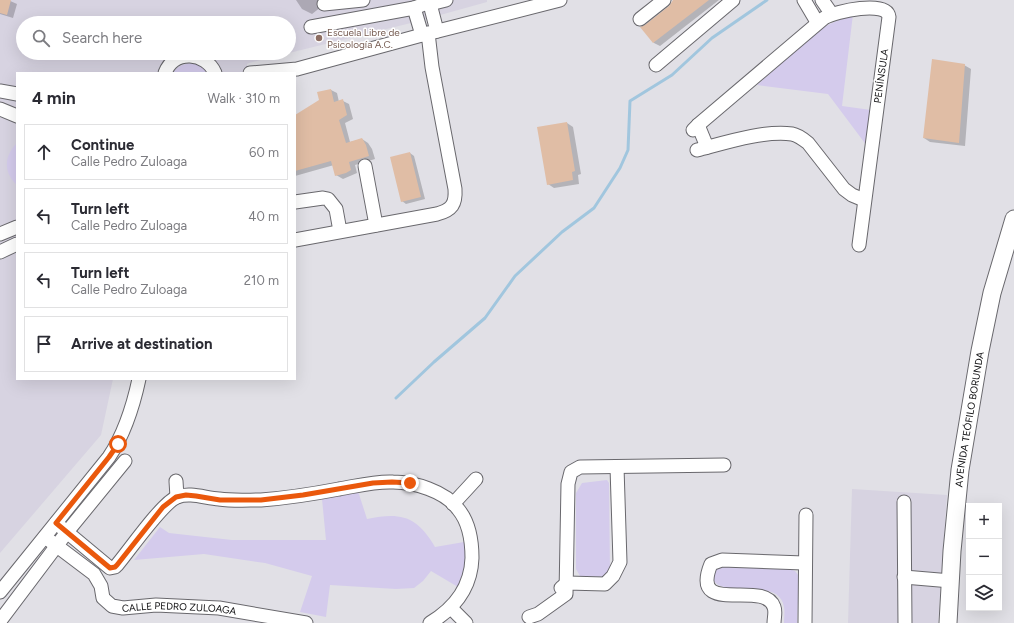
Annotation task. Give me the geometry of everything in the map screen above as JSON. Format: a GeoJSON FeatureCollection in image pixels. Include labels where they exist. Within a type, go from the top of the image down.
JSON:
{"type":"FeatureCollection","features":[{"type":"Feature","properties":{"kind":"main road","name":"AVENIDA TEÓFILO BORUNDA"},"geometry":{"type":"LineString","coordinates":[[948,623],[952,550],[960,470],[980,351],[992,293],[1014,219]]}},
{"type":"Feature","properties":{"kind":"main road"},"geometry":{"type":"LineString","coordinates":[[952,550],[958,623]]}},
{"type":"Feature","properties":{"kind":"street"},"geometry":{"type":"LineString","coordinates":[[324,4],[363,0]]}},
{"type":"Feature","properties":{"kind":"street"},"geometry":{"type":"LineString","coordinates":[[311,27],[446,0]]}},
{"type":"Feature","properties":{"kind":"street"},"geometry":{"type":"LineString","coordinates":[[272,72],[293,71],[429,33],[560,0]]}},
{"type":"Feature","properties":{"kind":"street"},"geometry":{"type":"LineString","coordinates":[[640,19],[664,0]]}},
{"type":"Feature","properties":{"kind":"street"},"geometry":{"type":"LineString","coordinates":[[656,65],[733,0]]}},
{"type":"Feature","properties":{"kind":"street"},"geometry":{"type":"LineString","coordinates":[[804,0],[818,22]]}},
{"type":"Feature","properties":{"kind":"street"},"geometry":{"type":"LineString","coordinates":[[822,0],[831,13]]}},
{"type":"Feature","properties":{"kind":"street"},"geometry":{"type":"LineString","coordinates":[[296,240],[446,212],[453,204],[455,197],[432,68],[429,33],[422,4]]}},
{"type":"Feature","properties":{"kind":"street","name":"PENÍNSULA"},"geometry":{"type":"LineString","coordinates":[[859,245],[889,14],[884,8],[871,4],[831,13],[818,22],[696,128],[702,148],[763,135],[779,133],[793,134],[808,143],[844,189],[852,195],[864,200]]}},
{"type":"Feature","properties":{"kind":"street"},"geometry":{"type":"LineString","coordinates":[[166,72],[176,60]]}},
{"type":"Feature","properties":{"kind":"street"},"geometry":{"type":"LineString","coordinates":[[204,60],[213,68],[215,72]]}},
{"type":"Feature","properties":{"kind":"street"},"geometry":{"type":"LineString","coordinates":[[0,91],[16,94]]}},
{"type":"Feature","properties":{"kind":"street"},"geometry":{"type":"LineString","coordinates":[[0,109],[16,116]]}},
{"type":"Feature","properties":{"kind":"street"},"geometry":{"type":"LineString","coordinates":[[365,166],[376,225]]}},
{"type":"Feature","properties":{"kind":"street"},"geometry":{"type":"LineString","coordinates":[[296,202],[323,198],[328,199],[336,209],[340,231]]}},
{"type":"Feature","properties":{"kind":"street"},"geometry":{"type":"LineString","coordinates":[[0,234],[16,227]]}},
{"type":"Feature","properties":{"kind":"street"},"geometry":{"type":"LineString","coordinates":[[0,252],[16,244]]}},
{"type":"Feature","properties":{"kind":"street"},"geometry":{"type":"LineString","coordinates":[[0,592],[118,444],[127,424],[139,380]]}},
{"type":"Feature","properties":{"kind":"street"},"geometry":{"type":"LineString","coordinates":[[0,621],[67,532],[125,461]]}},
{"type":"Feature","properties":{"kind":"street"},"geometry":{"type":"LineString","coordinates":[[527,620],[566,594],[568,484],[570,472],[580,467],[724,465]]}},
{"type":"Feature","properties":{"kind":"street"},"geometry":{"type":"LineString","coordinates":[[567,583],[605,584],[613,576],[620,562],[617,467]]}},
{"type":"Feature","properties":{"kind":"street"},"geometry":{"type":"LineString","coordinates":[[452,504],[476,479]]}},
{"type":"Feature","properties":{"kind":"street"},"geometry":{"type":"LineString","coordinates":[[176,481],[176,497]]}},
{"type":"Feature","properties":{"kind":"street"},"geometry":{"type":"LineString","coordinates":[[56,523],[110,568],[112,568],[117,565],[163,507],[176,497],[186,495],[220,500],[261,500],[303,495],[373,483],[410,483],[422,486],[444,497],[458,509],[466,523],[471,538],[471,572],[465,588],[451,608],[430,623]]}},
{"type":"Feature","properties":{"kind":"street"},"geometry":{"type":"LineString","coordinates":[[904,502],[905,623]]}},
{"type":"Feature","properties":{"kind":"street"},"geometry":{"type":"LineString","coordinates":[[805,623],[804,563],[806,515]]}},
{"type":"Feature","properties":{"kind":"street","name":"CALLE PEDRO ZULOAGA"},"geometry":{"type":"LineString","coordinates":[[44,537],[94,574],[101,586],[103,598],[112,606],[123,608],[169,605],[219,608],[306,623]]}},
{"type":"Feature","properties":{"kind":"street"},"geometry":{"type":"LineString","coordinates":[[774,623],[774,608],[770,602],[763,597],[719,595],[710,590],[707,581],[707,574],[711,564],[722,560],[804,563]]}},
{"type":"Feature","properties":{"kind":"street"},"geometry":{"type":"LineString","coordinates":[[904,577],[951,581]]}},
{"type":"Feature","properties":{"kind":"street"},"geometry":{"type":"LineString","coordinates":[[451,608],[466,623]]}},
{"type":"Feature","properties":{"kind":"shaded area"},"geometry":{"type":"Polygon","coordinates":[[[0,0],[487,0],[487,2],[415,22],[296,51],[296,16],[16,16],[16,60],[261,60],[247,64],[248,72],[16,72],[16,380],[113,380],[101,435],[0,553],[0,0]]]}},
{"type":"Feature","properties":{"kind":"shaded area"},"geometry":{"type":"Polygon","coordinates":[[[853,14],[842,106],[871,110],[867,146],[828,94],[757,85],[823,27],[853,14]]]}},
{"type":"Feature","properties":{"kind":"shaded area"},"geometry":{"type":"Polygon","coordinates":[[[192,63],[201,66],[206,72],[174,72],[186,64],[192,63]]]}},
{"type":"Feature","properties":{"kind":"shaded area"},"geometry":{"type":"Polygon","coordinates":[[[16,144],[16,184],[9,175],[7,169],[8,159],[16,144]]]}},
{"type":"Feature","properties":{"kind":"shaded area"},"geometry":{"type":"Polygon","coordinates":[[[607,480],[609,483],[610,573],[604,577],[580,576],[576,569],[576,493],[582,483],[607,480]]]}},
{"type":"Feature","properties":{"kind":"shaded area"},"geometry":{"type":"Polygon","coordinates":[[[852,489],[947,495],[938,623],[848,623],[852,489]]]}},
{"type":"Feature","properties":{"kind":"shaded area"},"geometry":{"type":"Polygon","coordinates":[[[358,491],[367,519],[389,516],[407,519],[422,529],[435,547],[464,542],[466,563],[458,587],[431,571],[423,581],[414,588],[396,589],[330,585],[326,617],[300,612],[312,576],[265,563],[204,554],[134,560],[160,527],[169,533],[232,540],[326,540],[322,499],[358,491]]]}},
{"type":"Feature","properties":{"kind":"shaded area"},"geometry":{"type":"Polygon","coordinates":[[[720,566],[789,569],[795,571],[799,576],[797,623],[784,623],[784,607],[779,597],[770,591],[732,588],[721,586],[714,581],[713,571],[720,566]]]}},
{"type":"Feature","properties":{"kind":"building"},"geometry":{"type":"Polygon","coordinates":[[[0,0],[11,0],[7,15],[0,13],[0,0]]]}},
{"type":"Feature","properties":{"kind":"building"},"geometry":{"type":"Polygon","coordinates":[[[673,0],[709,0],[653,43],[640,27],[645,25],[669,6],[673,0]]]}},
{"type":"Feature","properties":{"kind":"building"},"geometry":{"type":"Polygon","coordinates":[[[932,59],[965,64],[959,143],[923,138],[932,59]]]}},
{"type":"Feature","properties":{"kind":"building"},"geometry":{"type":"Polygon","coordinates":[[[331,89],[334,102],[343,99],[347,115],[339,120],[346,143],[362,138],[366,145],[369,156],[349,162],[351,170],[346,173],[335,176],[331,161],[296,171],[296,114],[319,100],[317,92],[331,89]]]}},
{"type":"Feature","properties":{"kind":"building"},"geometry":{"type":"Polygon","coordinates":[[[567,122],[575,171],[572,172],[573,180],[547,185],[537,127],[567,122]]]}},
{"type":"Feature","properties":{"kind":"building"},"geometry":{"type":"Polygon","coordinates":[[[410,152],[421,197],[401,202],[390,157],[410,152]]]}},
{"type":"Feature","properties":{"kind":"waterway"},"geometry":{"type":"LineString","coordinates":[[396,398],[434,362],[485,318],[515,276],[562,232],[594,208],[620,168],[628,150],[630,101],[672,75],[712,38],[767,0]]}},
{"type":"Feature","properties":{"kind":"place","name":"Escuela Libre de Psicología A.C."},"geometry":{"type":"Point","coordinates":[319,38]}},
{"type":"Feature","properties":{"kind":"route"},"geometry":{"type":"LineString","coordinates":[[118,444],[56,523],[110,568],[117,565],[163,507],[176,497],[186,495],[220,500],[261,500],[303,495],[373,483],[410,483]]}}]}
